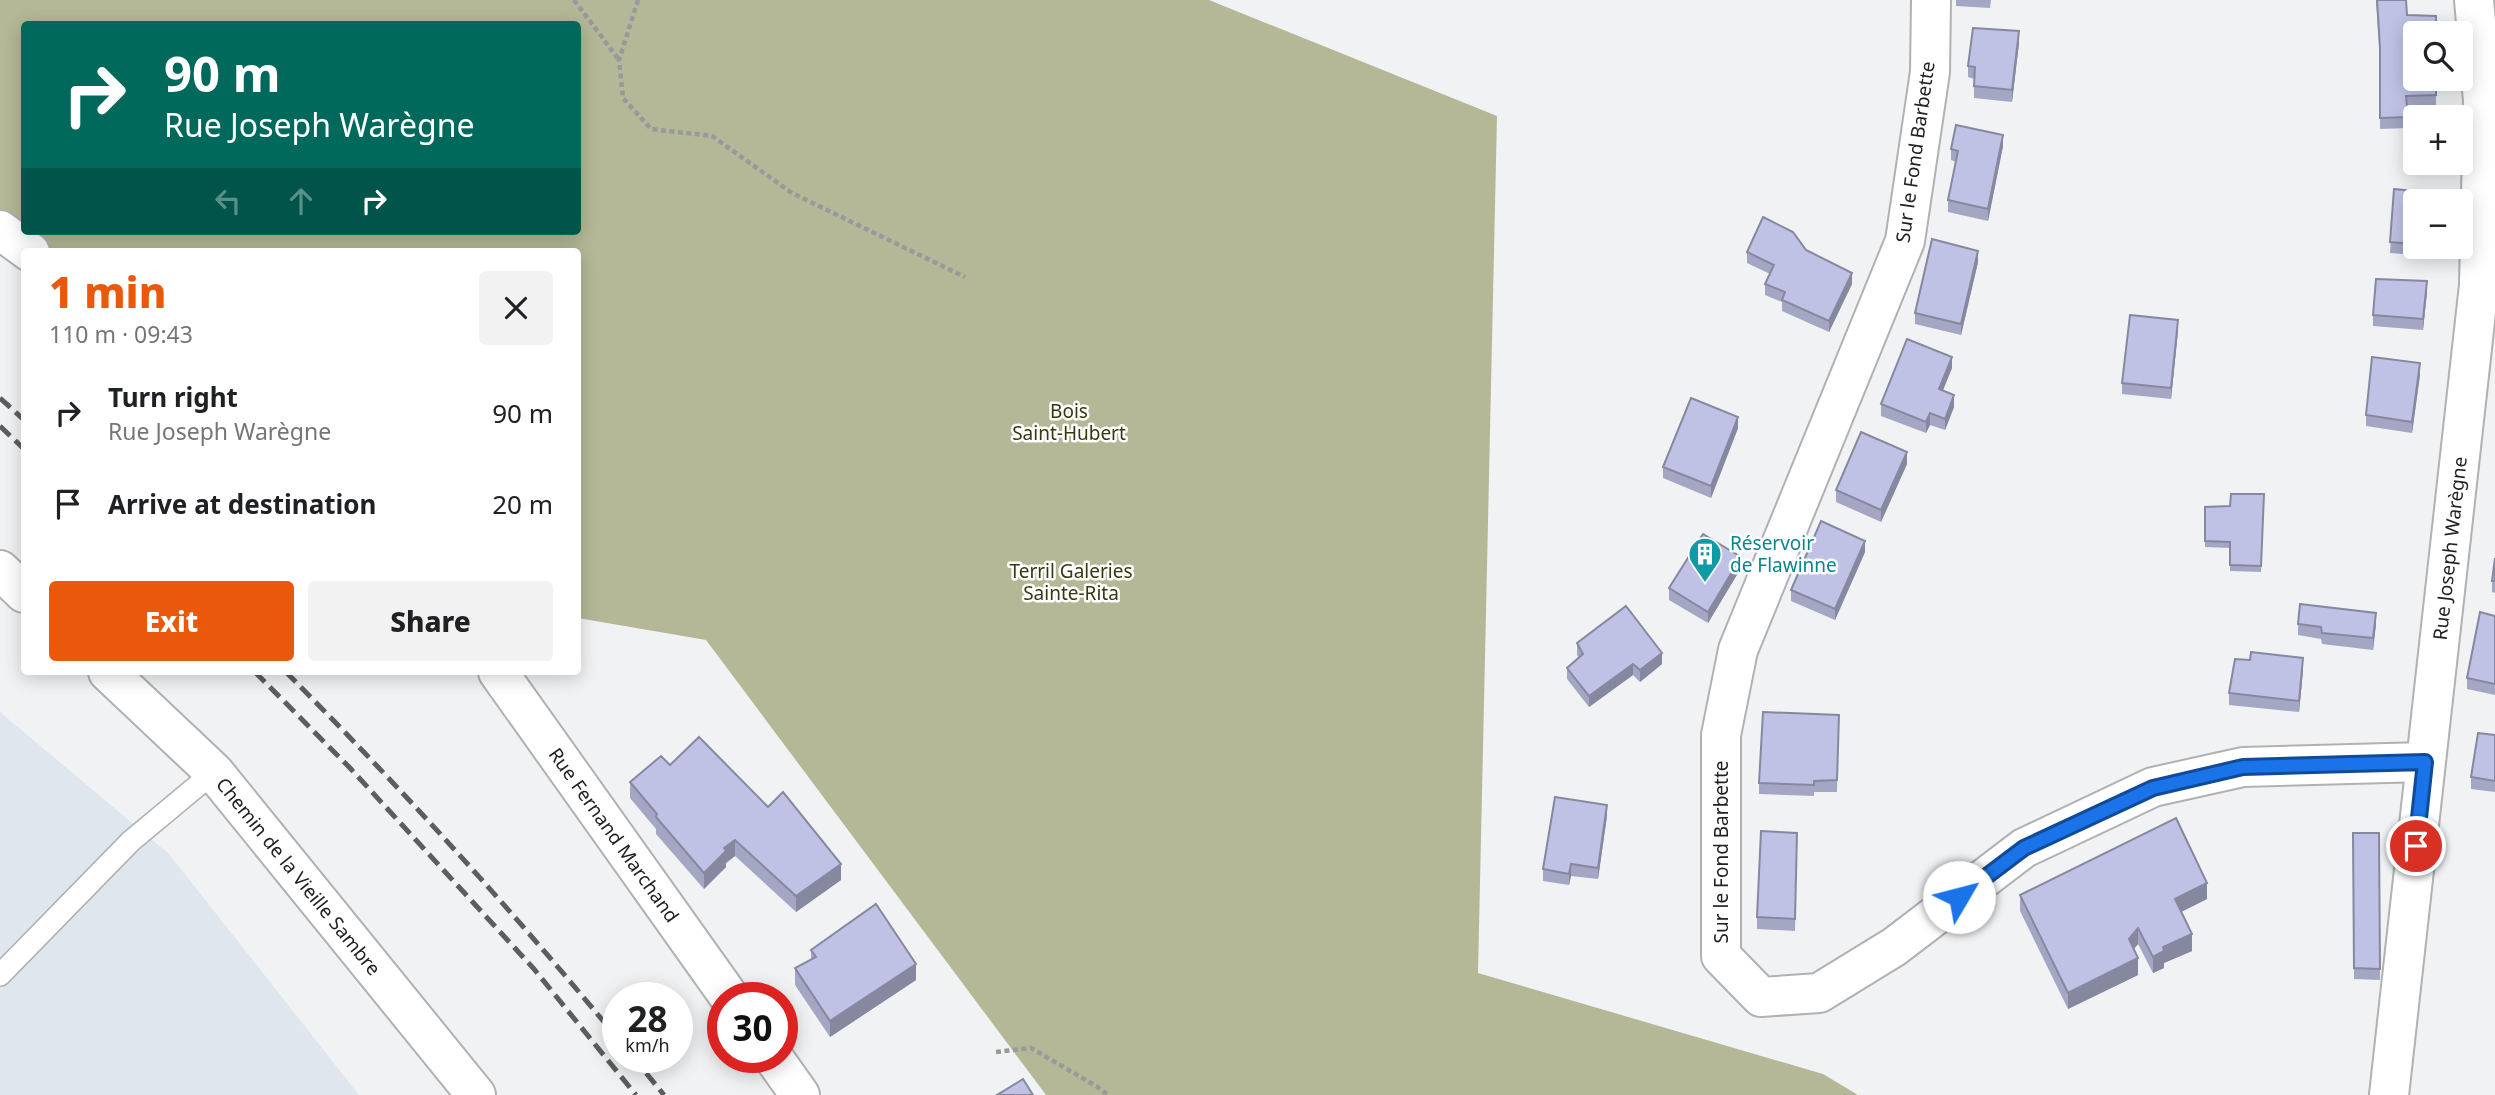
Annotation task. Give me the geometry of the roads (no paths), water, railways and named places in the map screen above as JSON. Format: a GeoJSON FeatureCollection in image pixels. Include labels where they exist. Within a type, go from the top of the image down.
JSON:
{"type":"FeatureCollection","features":[{"type":"Feature","properties":{"kind":"street","name":"Sur le Fond Barbette"},"geometry":{"type":"LineString","coordinates":[[1931,0],[1930,72],[1905,241],[1738,650],[1721,735],[1721,956],[1761,997],[1819,993],[1894,947],[2024,848],[2153,788],[2243,767],[2425,762]]}},
{"type":"Feature","properties":{"kind":"street","name":"Rue Joseph Warègne"},"geometry":{"type":"LineString","coordinates":[[2389,1095],[2479,285],[2483,101],[2474,0]]}},
{"type":"Feature","properties":{"kind":"street"},"geometry":{"type":"LineString","coordinates":[[0,230],[25,248]]}},
{"type":"Feature","properties":{"kind":"street"},"geometry":{"type":"LineString","coordinates":[[0,570],[21,590]]}},
{"type":"Feature","properties":{"kind":"street","name":"Chemin de la Vieille Sambre"},"geometry":{"type":"LineString","coordinates":[[111,675],[214,772],[476,1095]]}},
{"type":"Feature","properties":{"kind":"street","name":"Rue Fernand Marchand"},"geometry":{"type":"LineString","coordinates":[[500,675],[719,982]]}},
{"type":"Feature","properties":{"kind":"street"},"geometry":{"type":"LineString","coordinates":[[784,1073],[800,1095]]}},
{"type":"Feature","properties":{"kind":"lane"},"geometry":{"type":"LineString","coordinates":[[0,975],[131,841],[214,772]]}},
{"type":"Feature","properties":{"kind":"railway"},"geometry":{"type":"LineString","coordinates":[[0,398],[21,417]]}},
{"type":"Feature","properties":{"kind":"railway"},"geometry":{"type":"LineString","coordinates":[[0,426],[21,446]]}},
{"type":"Feature","properties":{"kind":"railway"},"geometry":{"type":"LineString","coordinates":[[258,675],[350,768],[534,969],[636,1095]]}},
{"type":"Feature","properties":{"kind":"railway"},"geometry":{"type":"LineString","coordinates":[[289,675],[456,851],[602,1020]]}},
{"type":"Feature","properties":{"kind":"railway"},"geometry":{"type":"LineString","coordinates":[[646,1073],[664,1095]]}},
{"type":"Feature","properties":{"kind":"place","name":"Réservoir de Flawinne"},"geometry":{"type":"Point","coordinates":[1705,584]}},
{"type":"Feature","properties":{"kind":"park label","name":"Bois Saint-Hubert"},"geometry":{"type":"Point","coordinates":[1069,422]}},
{"type":"Feature","properties":{"kind":"park label","name":"Terril Galeries Sainte-Rita"},"geometry":{"type":"Point","coordinates":[1071,582]}}]}
